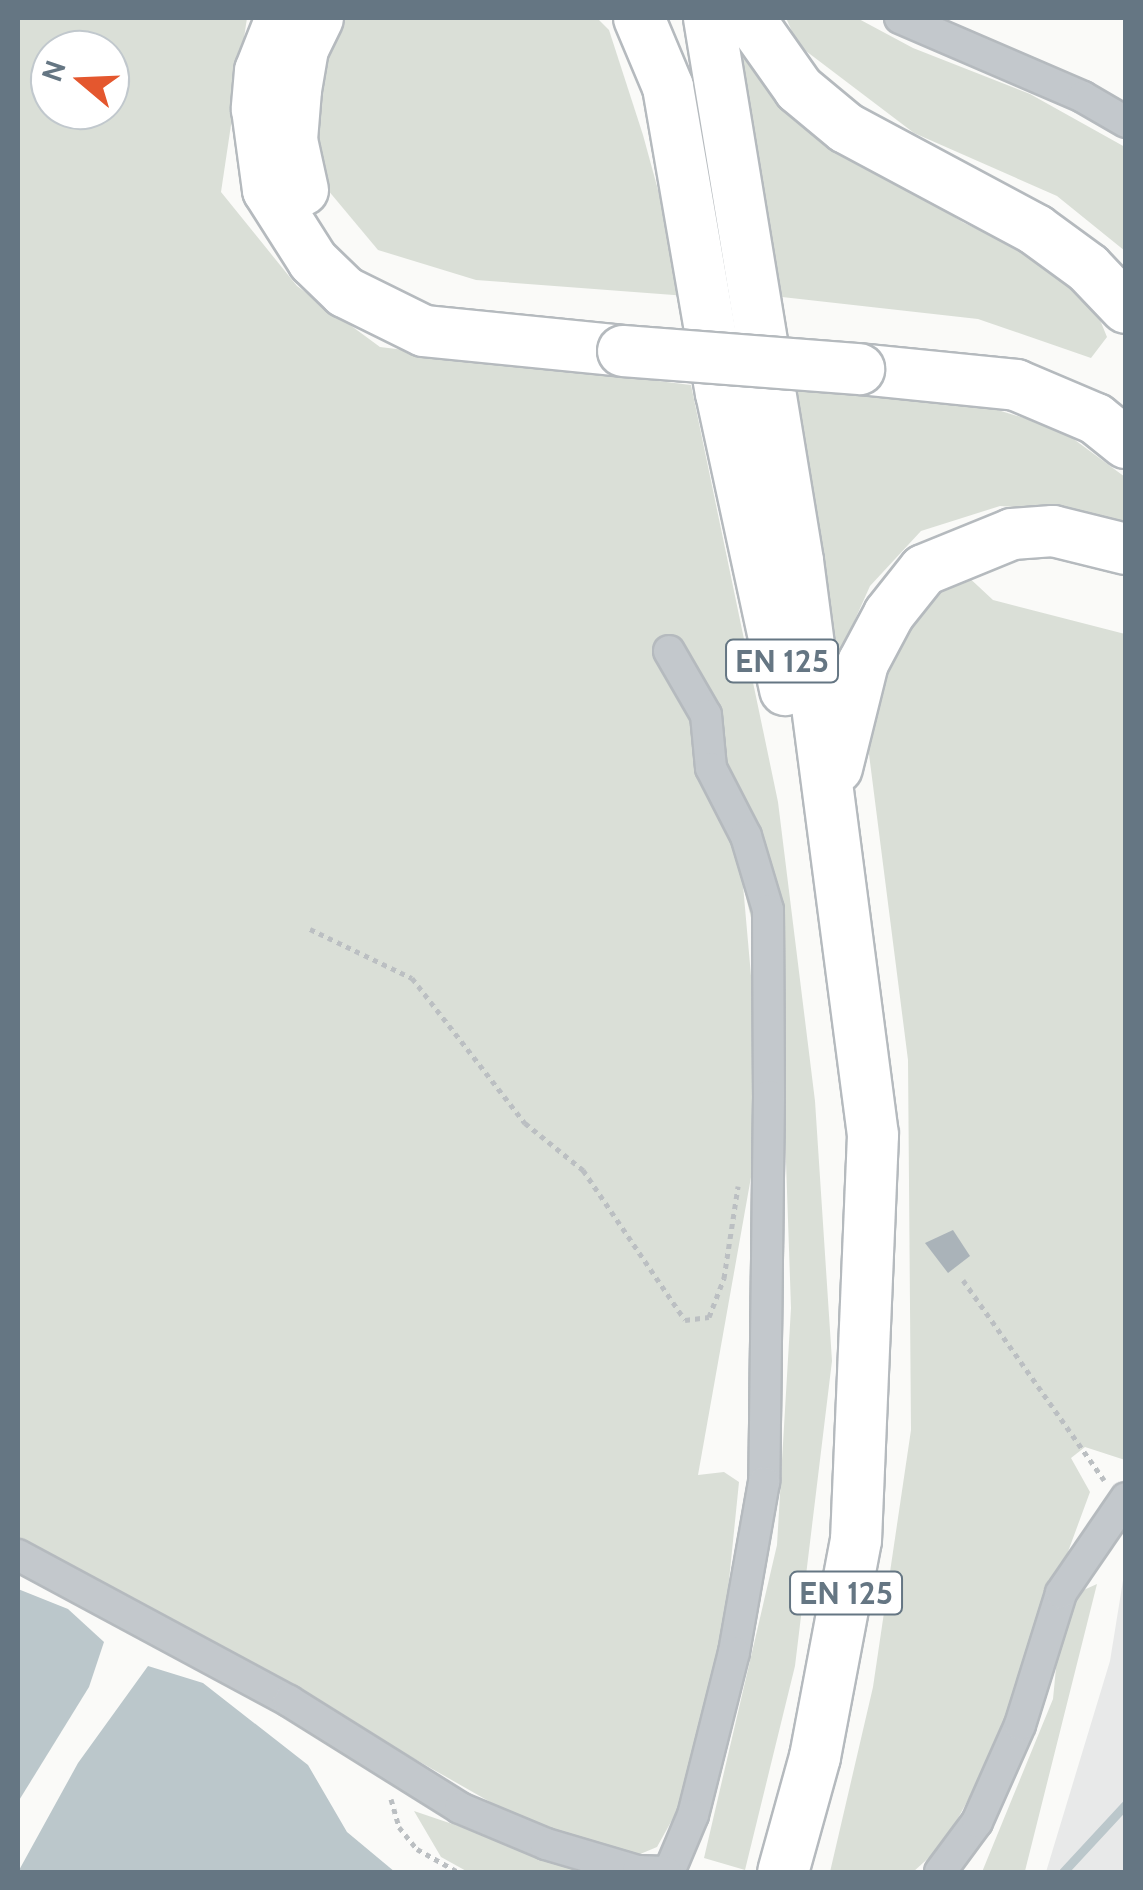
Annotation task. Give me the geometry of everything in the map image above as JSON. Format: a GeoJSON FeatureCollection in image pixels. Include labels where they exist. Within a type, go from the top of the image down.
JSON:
{"type":"FeatureCollection","features":[{"type":"Feature","properties":{"kind":"main road"},"geometry":{"type":"LineString","coordinates":[[281,18],[260,72],[256,109],[268,190],[314,261],[344,292],[424,331],[627,335],[858,353],[1023,360],[1077,376],[1126,407]]}},
{"type":"Feature","properties":{"kind":"main road"},"geometry":{"type":"LineString","coordinates":[[318,18],[303,49],[292,140],[302,188],[323,227],[356,261],[440,302],[627,335]]}},
{"type":"Feature","properties":{"kind":"main road"},"geometry":{"type":"LineString","coordinates":[[639,18],[668,87],[721,392],[789,709]]}},
{"type":"Feature","properties":{"kind":"main road","name":"EN 125"},"geometry":{"type":"LineString","coordinates":[[678,18],[789,709],[869,1307]]}},
{"type":"Feature","properties":{"kind":"main road","name":"EN 125"},"geometry":{"type":"LineString","coordinates":[[708,18],[830,798],[873,1135],[869,1307],[856,1540],[815,1757],[783,1872]]}},
{"type":"Feature","properties":{"kind":"main road"},"geometry":{"type":"LineString","coordinates":[[748,18],[799,89],[846,128],[1036,230],[1088,268],[1126,308]]}},
{"type":"Feature","properties":{"kind":"main road"},"geometry":{"type":"LineString","coordinates":[[858,353],[1016,385],[1068,404],[1126,443]]}},
{"type":"Feature","properties":{"kind":"main road"},"geometry":{"type":"LineString","coordinates":[[830,798],[863,663],[889,614],[924,570],[1012,534],[1054,531],[1126,549]]}},
{"type":"Feature","properties":{"kind":"street"},"geometry":{"type":"LineString","coordinates":[[900,18],[1083,97],[1126,122]]}},
{"type":"Feature","properties":{"kind":"street"},"geometry":{"type":"LineString","coordinates":[[18,1554],[289,1701],[393,1771],[546,1844],[638,1871],[667,1872],[693,1816],[734,1652],[764,1482],[768,910],[746,836],[710,768],[706,715],[669,651]]}},
{"type":"Feature","properties":{"kind":"street"},"geometry":{"type":"LineString","coordinates":[[940,1872],[977,1822],[1020,1724],[1061,1593],[1124,1499]]}},
{"type":"Feature","properties":{"kind":"path"},"geometry":{"type":"LineString","coordinates":[[310,930],[412,978],[525,1123],[583,1170],[684,1320],[709,1317],[724,1278],[735,1186],[765,1179]]}},
{"type":"Feature","properties":{"kind":"path"},"geometry":{"type":"LineString","coordinates":[[963,1280],[1088,1464],[1124,1499]]}},
{"type":"Feature","properties":{"kind":"path"},"geometry":{"type":"LineString","coordinates":[[393,1771],[391,1806],[399,1827],[417,1849],[458,1872]]}},
{"type":"Feature","properties":{"kind":"shaded area"},"geometry":{"type":"Polygon","coordinates":[[[18,18],[247,18],[221,192],[297,286],[380,347],[691,385],[778,802],[815,1101],[832,1361],[795,1666],[745,1870],[704,1858],[777,1545],[791,1308],[782,1045],[743,885],[755,1021],[756,1149],[698,1475],[724,1472],[739,1482],[725,1620],[691,1786],[657,1847],[633,1857],[536,1828],[174,1622],[18,1550],[18,18]]]}},
{"type":"Feature","properties":{"kind":"shaded area"},"geometry":{"type":"Polygon","coordinates":[[[342,18],[597,18],[609,30],[643,135],[687,296],[476,280],[378,250],[317,177],[315,90],[342,18]]]}},
{"type":"Feature","properties":{"kind":"shaded area"},"geometry":{"type":"Polygon","coordinates":[[[786,18],[857,18],[913,48],[1030,94],[1125,147],[1125,251],[1057,196],[914,133],[798,45],[786,18]]]}},
{"type":"Feature","properties":{"kind":"shaded area"},"geometry":{"type":"Polygon","coordinates":[[[732,24],[863,161],[964,223],[1038,256],[1098,315],[1107,337],[1091,358],[978,319],[782,297],[732,24]]]}},
{"type":"Feature","properties":{"kind":"shaded area"},"geometry":{"type":"Polygon","coordinates":[[[793,391],[962,399],[1060,429],[1125,477],[1125,527],[1059,510],[1000,506],[921,531],[870,586],[832,671],[793,391]]]}},
{"type":"Feature","properties":{"kind":"shaded area"},"geometry":{"type":"Polygon","coordinates":[[[964,573],[993,600],[1125,634],[1125,1460],[1085,1447],[1071,1458],[1090,1492],[995,1750],[944,1844],[913,1872],[830,1872],[873,1687],[911,1430],[908,1060],[864,715],[892,642],[927,597],[964,573]]]}},
{"type":"Feature","properties":{"kind":"shaded area"},"geometry":{"type":"Polygon","coordinates":[[[1125,1568],[1125,1872],[1046,1872],[1110,1661],[1125,1568]]]}},
{"type":"Feature","properties":{"kind":"shaded area"},"geometry":{"type":"Polygon","coordinates":[[[1097,1584],[1025,1871],[982,1872],[1053,1699],[1061,1616],[1077,1593],[1097,1584]]]}},
{"type":"Feature","properties":{"kind":"shaded area"},"geometry":{"type":"Polygon","coordinates":[[[18,1589],[68,1609],[104,1642],[89,1687],[18,1802],[18,1589]]]}},
{"type":"Feature","properties":{"kind":"shaded area"},"geometry":{"type":"Polygon","coordinates":[[[148,1666],[203,1683],[308,1765],[347,1832],[395,1872],[18,1872],[78,1763],[148,1666]]]}},
{"type":"Feature","properties":{"kind":"shaded area"},"geometry":{"type":"Polygon","coordinates":[[[414,1811],[597,1872],[468,1872],[441,1857],[414,1811]]]}},
{"type":"Feature","properties":{"kind":"building"},"geometry":{"type":"Polygon","coordinates":[[[953,1230],[970,1256],[948,1273],[925,1243],[953,1230]]]}},
{"type":"Feature","properties":{"kind":"waterway"},"geometry":{"type":"LineString","coordinates":[[1063,1872],[1126,1804]]}}]}
